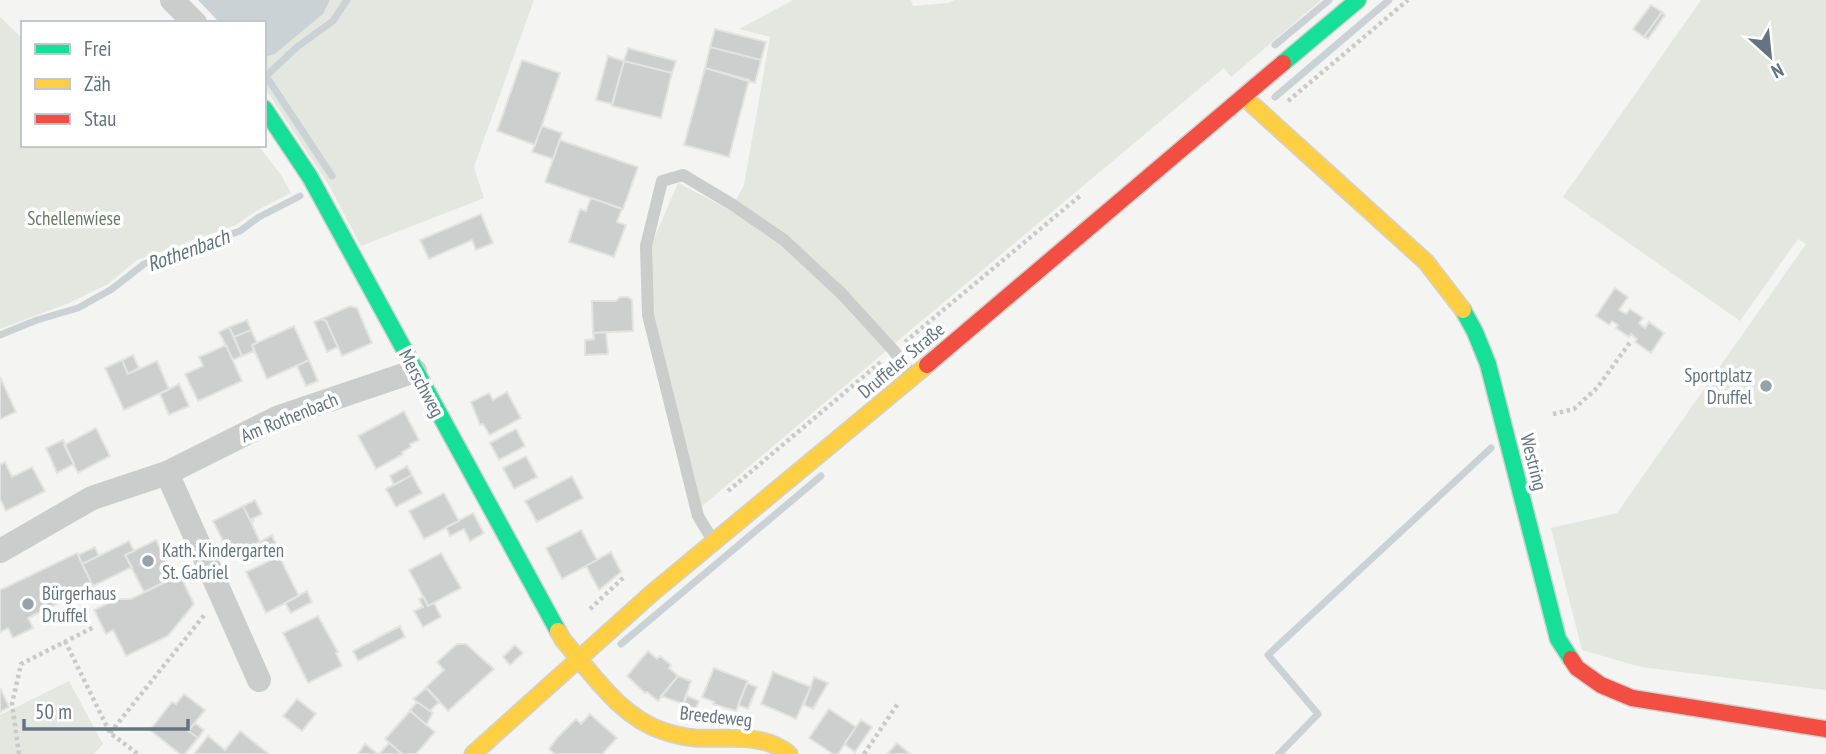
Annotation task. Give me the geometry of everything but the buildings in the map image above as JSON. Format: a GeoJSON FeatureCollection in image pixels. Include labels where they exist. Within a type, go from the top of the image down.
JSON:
{"type":"FeatureCollection","features":[{"type":"Feature","properties":{"kind":"street"},"geometry":{"type":"LineString","coordinates":[[172,0],[193,21]]}},
{"type":"Feature","properties":{"kind":"street","name":"Druffeler Straße"},"geometry":{"type":"LineString","coordinates":[[473,754],[651,594],[913,377],[1358,0]]}},
{"type":"Feature","properties":{"kind":"street","name":"Westring"},"geometry":{"type":"LineString","coordinates":[[1244,97],[1266,120],[1426,262],[1456,299],[1469,321],[1488,364],[1558,639],[1577,668],[1601,685],[1632,698],[1826,729]]}},
{"type":"Feature","properties":{"kind":"street","name":"Merschweg"},"geometry":{"type":"LineString","coordinates":[[266,111],[310,177],[554,626],[579,659]]}},
{"type":"Feature","properties":{"kind":"street","name":"Am Rothenbach"},"geometry":{"type":"LineString","coordinates":[[0,551],[92,498],[167,474],[279,417],[415,371]]}},
{"type":"Feature","properties":{"kind":"street"},"geometry":{"type":"LineString","coordinates":[[167,474],[259,680]]}},
{"type":"Feature","properties":{"kind":"street","name":"Breedeweg"},"geometry":{"type":"LineString","coordinates":[[579,659],[626,711],[660,730],[693,738],[740,737],[780,747],[789,754]]}},
{"type":"Feature","properties":{"kind":"lane"},"geometry":{"type":"LineString","coordinates":[[714,543],[698,516],[648,315],[646,246],[663,181],[683,175],[784,240],[842,294],[894,351],[913,377]]}},
{"type":"Feature","properties":{"kind":"path"},"geometry":{"type":"LineString","coordinates":[[1266,120],[1408,0]]}},
{"type":"Feature","properties":{"kind":"path"},"geometry":{"type":"LineString","coordinates":[[1553,414],[1574,409],[1597,388],[1630,341]]}},
{"type":"Feature","properties":{"kind":"path"},"geometry":{"type":"LineString","coordinates":[[110,733],[221,594]]}},
{"type":"Feature","properties":{"kind":"path"},"geometry":{"type":"LineString","coordinates":[[19,754],[12,704],[21,664],[94,627]]}},
{"type":"Feature","properties":{"kind":"path"},"geometry":{"type":"LineString","coordinates":[[65,641],[110,733],[138,754]]}},
{"type":"Feature","properties":{"kind":"path"},"geometry":{"type":"LineString","coordinates":[[864,754],[899,702]]}},
{"type":"Feature","properties":{"kind":"green space"},"geometry":{"type":"Polygon","coordinates":[[[330,0],[534,0],[474,167],[484,198],[361,246],[330,187],[266,90],[266,56],[275,54],[323,14],[330,0]]]}},
{"type":"Feature","properties":{"kind":"green space"},"geometry":{"type":"Polygon","coordinates":[[[793,0],[911,0],[913,6],[955,0],[1321,0],[1231,77],[1224,68],[894,344],[736,200],[744,185],[770,37],[739,29],[793,0]]]}},
{"type":"Feature","properties":{"kind":"green space"},"geometry":{"type":"Polygon","coordinates":[[[1701,0],[1826,0],[1826,690],[1641,667],[1582,650],[1551,528],[1617,513],[1806,244],[1798,239],[1740,321],[1563,197],[1701,0]]]}},
{"type":"Feature","properties":{"kind":"green space","name":"Schellenwiese"},"geometry":{"type":"Polygon","coordinates":[[[0,17],[21,37],[21,147],[260,147],[291,193],[236,225],[137,260],[108,284],[69,303],[0,329],[0,17]]]}},
{"type":"Feature","properties":{"kind":"green space"},"geometry":{"type":"Polygon","coordinates":[[[678,183],[743,218],[780,243],[822,281],[886,351],[701,507],[656,336],[652,293],[650,248],[678,183]]]}},
{"type":"Feature","properties":{"kind":"green space"},"geometry":{"type":"Polygon","coordinates":[[[69,681],[103,744],[94,754],[0,754],[0,715],[69,681]]]}},
{"type":"Feature","properties":{"kind":"shaded area"},"geometry":{"type":"Polygon","coordinates":[[[198,0],[330,0],[323,14],[275,54],[266,56],[266,21],[218,21],[198,0]]]}},
{"type":"Feature","properties":{"kind":"waterway","name":"Rothenbach"},"geometry":{"type":"LineString","coordinates":[[332,176],[266,76],[297,47],[333,21],[347,0]]}},
{"type":"Feature","properties":{"kind":"waterway"},"geometry":{"type":"LineString","coordinates":[[1275,45],[1329,0]]}},
{"type":"Feature","properties":{"kind":"waterway"},"geometry":{"type":"LineString","coordinates":[[1275,97],[1389,0]]}},
{"type":"Feature","properties":{"kind":"waterway","name":"Rothenbach"},"geometry":{"type":"LineString","coordinates":[[0,335],[78,308],[112,289],[144,264],[240,231],[259,217],[300,196]]}},
{"type":"Feature","properties":{"kind":"waterway"},"geometry":{"type":"LineString","coordinates":[[1279,754],[1318,714],[1268,655],[1491,448]]}},
{"type":"Feature","properties":{"kind":"waterway"},"geometry":{"type":"LineString","coordinates":[[621,644],[821,476]]}},
{"type":"Feature","properties":{"kind":"traffic: fast"},"geometry":{"type":"LineString","coordinates":[[1283,63],[1358,0]]}},
{"type":"Feature","properties":{"kind":"traffic: fast"},"geometry":{"type":"LineString","coordinates":[[266,111],[310,177],[558,631]]}},
{"type":"Feature","properties":{"kind":"traffic: fast"},"geometry":{"type":"LineString","coordinates":[[1463,310],[1488,364],[1558,639],[1571,659]]}},
{"type":"Feature","properties":{"kind":"traffic: slow"},"geometry":{"type":"LineString","coordinates":[[1244,97],[1426,262],[1463,310]]}},
{"type":"Feature","properties":{"kind":"traffic: slow"},"geometry":{"type":"LineString","coordinates":[[473,754],[651,594],[927,365]]}},
{"type":"Feature","properties":{"kind":"traffic: slow"},"geometry":{"type":"LineString","coordinates":[[558,631],[607,692],[633,715],[648,724],[691,738],[744,738],[768,742],[789,754]]}},
{"type":"Feature","properties":{"kind":"traffic: jam"},"geometry":{"type":"LineString","coordinates":[[927,365],[1283,63]]}},
{"type":"Feature","properties":{"kind":"traffic: jam"},"geometry":{"type":"LineString","coordinates":[[1571,659],[1577,668],[1601,685],[1632,698],[1826,729]]}},
{"type":"Feature","properties":{"kind":"place","name":"Sportplatz Druffel"},"geometry":{"type":"Point","coordinates":[1766,386]}},
{"type":"Feature","properties":{"kind":"place","name":"Kath. Kindergarten St. Gabriel"},"geometry":{"type":"Point","coordinates":[148,561]}},
{"type":"Feature","properties":{"kind":"place","name":"Bürgerhaus Druffel"},"geometry":{"type":"Point","coordinates":[28,604]}}]}
